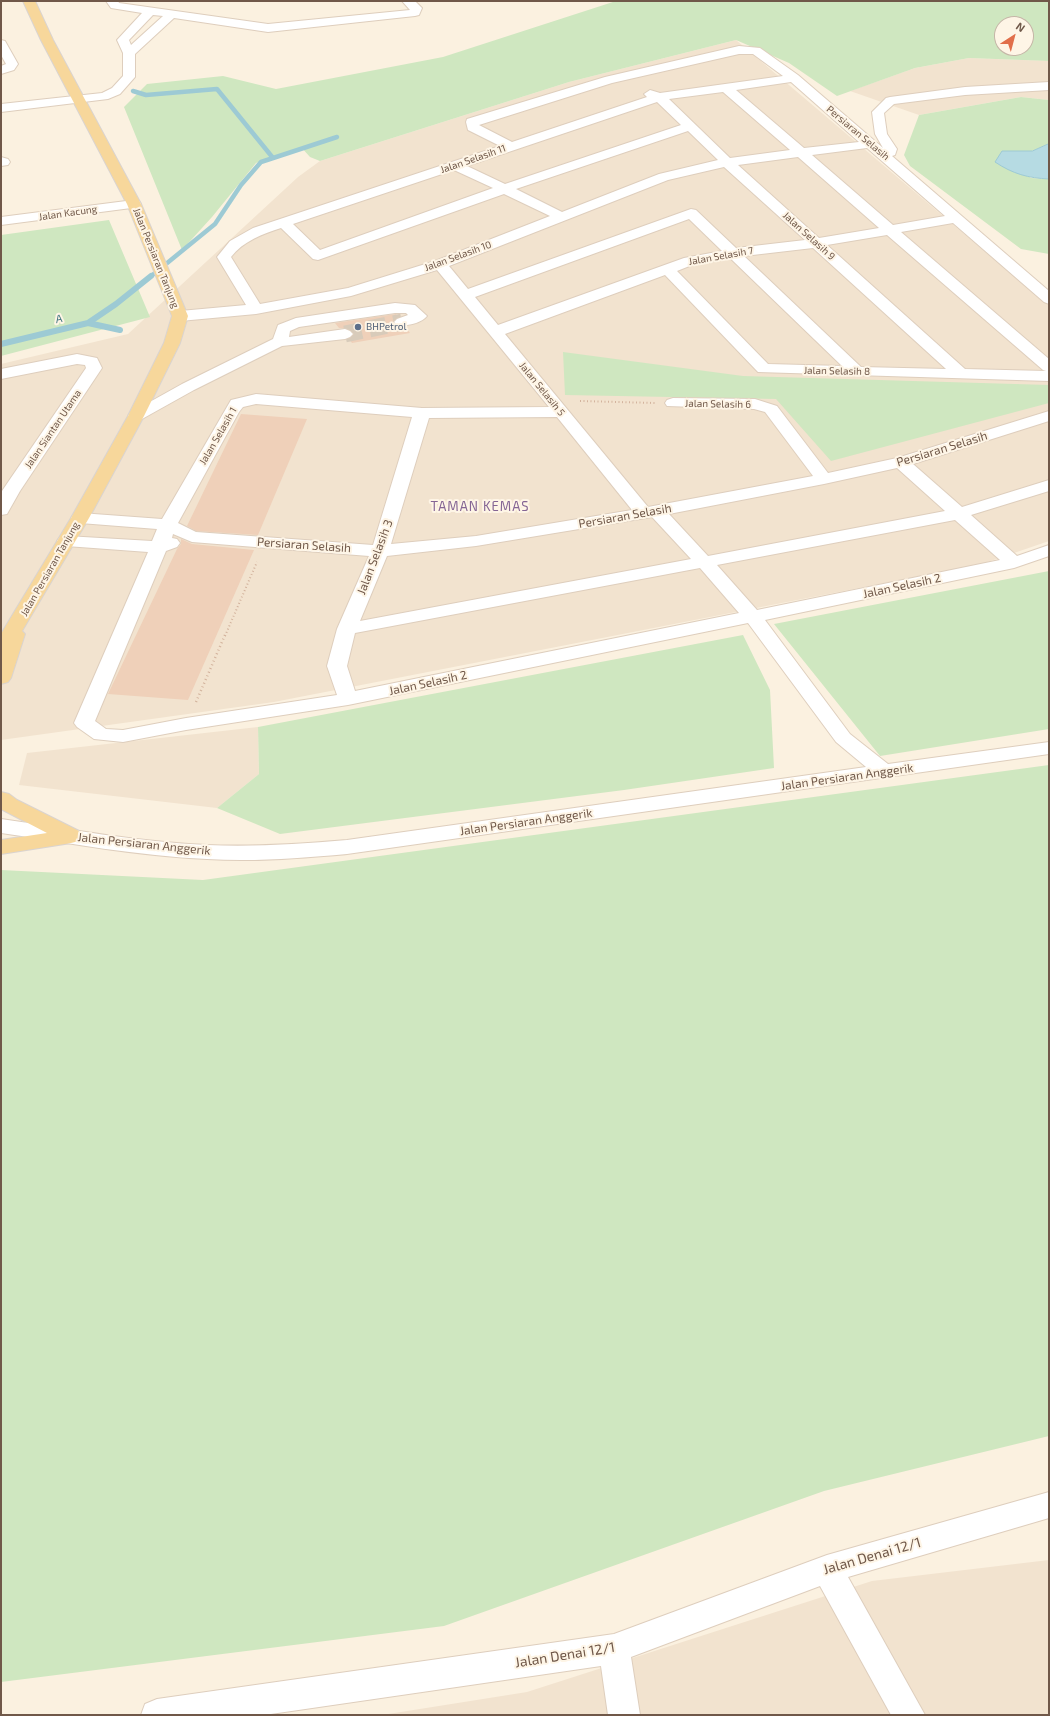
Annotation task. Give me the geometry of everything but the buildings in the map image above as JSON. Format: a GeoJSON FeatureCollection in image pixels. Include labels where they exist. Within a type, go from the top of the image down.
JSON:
{"type":"FeatureCollection","features":[{"type":"Feature","properties":{"kind":"main road","name":"Jalan Persiaran Tanjung"},"geometry":{"type":"LineString","coordinates":[[1,648],[20,620],[80,518],[136,416],[172,343],[180,316],[134,204],[47,40],[29,1]]}},
{"type":"Feature","properties":{"kind":"main road","name":"Jalan Persiaran Tanjung"},"geometry":{"type":"LineString","coordinates":[[1,678],[20,620]]}},
{"type":"Feature","properties":{"kind":"main road"},"geometry":{"type":"LineString","coordinates":[[1,799],[9,805],[71,836]]}},
{"type":"Feature","properties":{"kind":"main road"},"geometry":{"type":"LineString","coordinates":[[1,847],[71,836]]}},
{"type":"Feature","properties":{"kind":"street"},"geometry":{"type":"LineString","coordinates":[[112,1],[115,6],[149,12],[171,15],[200,16],[268,28],[415,13],[416,8],[408,1]]}},
{"type":"Feature","properties":{"kind":"street"},"geometry":{"type":"LineString","coordinates":[[1,108],[104,96],[116,92],[129,77],[129,53],[124,40],[149,12]]}},
{"type":"Feature","properties":{"kind":"street"},"geometry":{"type":"LineString","coordinates":[[129,53],[171,15]]}},
{"type":"Feature","properties":{"kind":"street"},"geometry":{"type":"LineString","coordinates":[[1,44],[12,64],[10,67],[1,70]]}},
{"type":"Feature","properties":{"kind":"street","name":"Persiaran Selasih"},"geometry":{"type":"LineString","coordinates":[[510,146],[474,127],[472,122],[609,80],[745,49],[756,52],[794,78],[1049,299]]}},
{"type":"Feature","properties":{"kind":"street"},"geometry":{"type":"LineString","coordinates":[[1031,73],[1047,86]]}},
{"type":"Feature","properties":{"kind":"street","name":"Jalan Selasih 11"},"geometry":{"type":"LineString","coordinates":[[256,309],[224,256],[236,243],[258,232],[659,97],[794,78]]}},
{"type":"Feature","properties":{"kind":"street"},"geometry":{"type":"LineString","coordinates":[[609,80],[659,97]]}},
{"type":"Feature","properties":{"kind":"street"},"geometry":{"type":"LineString","coordinates":[[883,154],[890,152],[890,148],[881,134],[878,112],[890,101],[965,91],[1047,86]]}},
{"type":"Feature","properties":{"kind":"street"},"geometry":{"type":"LineString","coordinates":[[726,88],[802,153],[889,231],[1049,367]]}},
{"type":"Feature","properties":{"kind":"street","name":"Jalan Selasih 9"},"geometry":{"type":"LineString","coordinates":[[659,97],[727,162],[961,374]]}},
{"type":"Feature","properties":{"kind":"street"},"geometry":{"type":"LineString","coordinates":[[284,223],[318,256],[504,189],[691,126]]}},
{"type":"Feature","properties":{"kind":"street","name":"Jalan Selasih 10"},"geometry":{"type":"LineString","coordinates":[[180,316],[256,309],[351,292],[440,264],[664,177],[727,162],[871,144]]}},
{"type":"Feature","properties":{"kind":"street"},"geometry":{"type":"LineString","coordinates":[[455,165],[562,217]]}},
{"type":"Feature","properties":{"kind":"street","name":"Jalan Kacung"},"geometry":{"type":"LineString","coordinates":[[1,221],[134,204]]}},
{"type":"Feature","properties":{"kind":"street"},"geometry":{"type":"LineString","coordinates":[[466,295],[691,213],[856,371]]}},
{"type":"Feature","properties":{"kind":"street","name":"Jalan Selasih 7"},"geometry":{"type":"LineString","coordinates":[[495,332],[689,261],[733,253],[889,231],[957,218]]}},
{"type":"Feature","properties":{"kind":"street","name":"Jalan Selasih 5"},"geometry":{"type":"LineString","coordinates":[[440,264],[556,406],[650,512],[704,562],[753,617]]}},
{"type":"Feature","properties":{"kind":"street","name":"Jalan Selasih 8"},"geometry":{"type":"LineString","coordinates":[[667,269],[764,369],[1049,376]]}},
{"type":"Feature","properties":{"kind":"street"},"geometry":{"type":"LineString","coordinates":[[351,292],[359,314]]}},
{"type":"Feature","properties":{"kind":"street"},"geometry":{"type":"LineString","coordinates":[[280,341],[283,328],[296,323],[395,308],[410,308],[419,316],[402,322]]}},
{"type":"Feature","properties":{"kind":"street"},"geometry":{"type":"LineString","coordinates":[[136,416],[188,387],[280,341],[287,342],[345,334]]}},
{"type":"Feature","properties":{"kind":"street","name":"Jalan Siantan Utama"},"geometry":{"type":"LineString","coordinates":[[1,510],[6,491],[94,368],[91,361],[77,359],[3,377]]}},
{"type":"Feature","properties":{"kind":"street","name":"Jalan Selasih 1"},"geometry":{"type":"LineString","coordinates":[[101,735],[84,723],[168,525],[237,403],[256,399],[422,413],[556,406]]}},
{"type":"Feature","properties":{"kind":"street","name":"Jalan Selasih 6"},"geometry":{"type":"LineString","coordinates":[[673,403],[755,404],[771,409],[824,479]]}},
{"type":"Feature","properties":{"kind":"street","name":"Jalan Selasih 3"},"geometry":{"type":"LineString","coordinates":[[348,699],[337,666],[347,629],[380,551],[422,413]]}},
{"type":"Feature","properties":{"kind":"street","name":"Persiaran Selasih"},"geometry":{"type":"LineString","coordinates":[[66,541],[159,547],[192,537],[380,551],[476,541],[650,512],[824,479],[901,462],[1049,416]]}},
{"type":"Feature","properties":{"kind":"street"},"geometry":{"type":"LineString","coordinates":[[901,462],[1014,563]]}},
{"type":"Feature","properties":{"kind":"street"},"geometry":{"type":"LineString","coordinates":[[347,629],[958,514],[1049,485]]}},
{"type":"Feature","properties":{"kind":"street","name":"Persiaran Selasih"},"geometry":{"type":"LineString","coordinates":[[80,518],[168,525],[192,537]]}},
{"type":"Feature","properties":{"kind":"street","name":"Jalan Selasih 2"},"geometry":{"type":"LineString","coordinates":[[101,735],[123,736],[186,724],[348,699],[1014,563],[1049,550]]}},
{"type":"Feature","properties":{"kind":"street"},"geometry":{"type":"LineString","coordinates":[[753,617],[843,738],[885,772]]}},
{"type":"Feature","properties":{"kind":"street","name":"Jalan Persiaran Anggerik"},"geometry":{"type":"LineString","coordinates":[[1,826],[188,852],[295,852],[347,847],[1049,748]]}},
{"type":"Feature","properties":{"kind":"street","name":"Jalan Denai 12/1"},"geometry":{"type":"LineString","coordinates":[[157,1715],[614,1649],[827,1569],[1049,1505]]}},
{"type":"Feature","properties":{"kind":"street"},"geometry":{"type":"LineString","coordinates":[[827,1569],[909,1715]]}},
{"type":"Feature","properties":{"kind":"street"},"geometry":{"type":"LineString","coordinates":[[614,1649],[624,1715]]}},
{"type":"Feature","properties":{"kind":"path"},"geometry":{"type":"LineString","coordinates":[[556,406],[673,403]]}},
{"type":"Feature","properties":{"kind":"path"},"geometry":{"type":"LineString","coordinates":[[186,724],[265,543]]}},
{"type":"Feature","properties":{"kind":"shaded area"},"geometry":{"type":"Polygon","coordinates":[[[736,40],[1049,306],[1049,541],[982,564],[274,702],[1,740],[1,364],[128,334],[298,177],[320,161],[569,82],[736,40]]]}},
{"type":"Feature","properties":{"kind":"shaded area"},"geometry":{"type":"Polygon","coordinates":[[[969,58],[1049,61],[1049,100],[1021,97],[919,115],[850,91],[915,68],[969,58]]]}},
{"type":"Feature","properties":{"kind":"shaded area"},"geometry":{"type":"Polygon","coordinates":[[[258,727],[259,774],[217,808],[19,785],[27,753],[258,727]]]}},
{"type":"Feature","properties":{"kind":"shaded area"},"geometry":{"type":"Polygon","coordinates":[[[1049,1560],[1049,1715],[382,1715],[527,1692],[872,1581],[1049,1560]]]}},
{"type":"Feature","properties":{"kind":"green space"},"geometry":{"type":"Polygon","coordinates":[[[616,1],[1049,1],[1049,61],[969,58],[915,68],[837,96],[789,63],[736,40],[569,82],[320,161],[310,157],[301,147],[256,163],[212,217],[182,250],[124,107],[147,84],[223,76],[276,89],[443,57],[616,1]]]}},
{"type":"Feature","properties":{"kind":"green space"},"geometry":{"type":"Polygon","coordinates":[[[1021,97],[1049,100],[1049,144],[1032,151],[1002,151],[1031,178],[1049,179],[1049,254],[1021,249],[910,166],[904,155],[919,115],[1021,97]]]}},
{"type":"Feature","properties":{"kind":"green space"},"geometry":{"type":"Polygon","coordinates":[[[109,220],[150,317],[1,356],[1,235],[109,220]]]}},
{"type":"Feature","properties":{"kind":"green space"},"geometry":{"type":"Polygon","coordinates":[[[563,352],[743,376],[1049,385],[1049,403],[831,461],[776,399],[565,395],[563,352]]]}},
{"type":"Feature","properties":{"kind":"green space"},"geometry":{"type":"Polygon","coordinates":[[[1049,571],[1049,729],[880,756],[774,624],[1049,571]]]}},
{"type":"Feature","properties":{"kind":"green space"},"geometry":{"type":"Polygon","coordinates":[[[743,635],[770,690],[774,768],[624,790],[280,834],[217,808],[259,774],[258,727],[743,635]]]}},
{"type":"Feature","properties":{"kind":"green space"},"geometry":{"type":"Polygon","coordinates":[[[1049,765],[1049,1436],[824,1491],[444,1626],[1,1682],[1,870],[203,880],[1049,765]]]}},
{"type":"Feature","properties":{"kind":"water"},"geometry":{"type":"Polygon","coordinates":[[[1049,144],[1049,179],[1021,175],[1008,170],[995,162],[1002,151],[1032,151],[1049,144]]]}},
{"type":"Feature","properties":{"kind":"waterway"},"geometry":{"type":"LineString","coordinates":[[133,91],[146,95],[217,89],[273,158]]}},
{"type":"Feature","properties":{"kind":"waterway"},"geometry":{"type":"LineString","coordinates":[[150,277],[215,224],[241,185],[261,162],[337,137]]}},
{"type":"Feature","properties":{"kind":"waterway"},"geometry":{"type":"LineString","coordinates":[[88,323],[116,304],[151,276]]}},
{"type":"Feature","properties":{"kind":"waterway","name":"A"},"geometry":{"type":"LineString","coordinates":[[1,344],[88,323]]}},
{"type":"Feature","properties":{"kind":"waterway"},"geometry":{"type":"LineString","coordinates":[[88,323],[120,330]]}},
{"type":"Feature","properties":{"kind":"tunnel"},"geometry":{"type":"LineString","coordinates":[[345,334],[402,322]]}},
{"type":"Feature","properties":{"kind":"place","name":"BHPetrol"},"geometry":{"type":"Point","coordinates":[358,327]}},
{"type":"Feature","properties":{"kind":"district","name":"TAMAN KEMAS"},"geometry":{"type":"Point","coordinates":[480,507]}}]}
